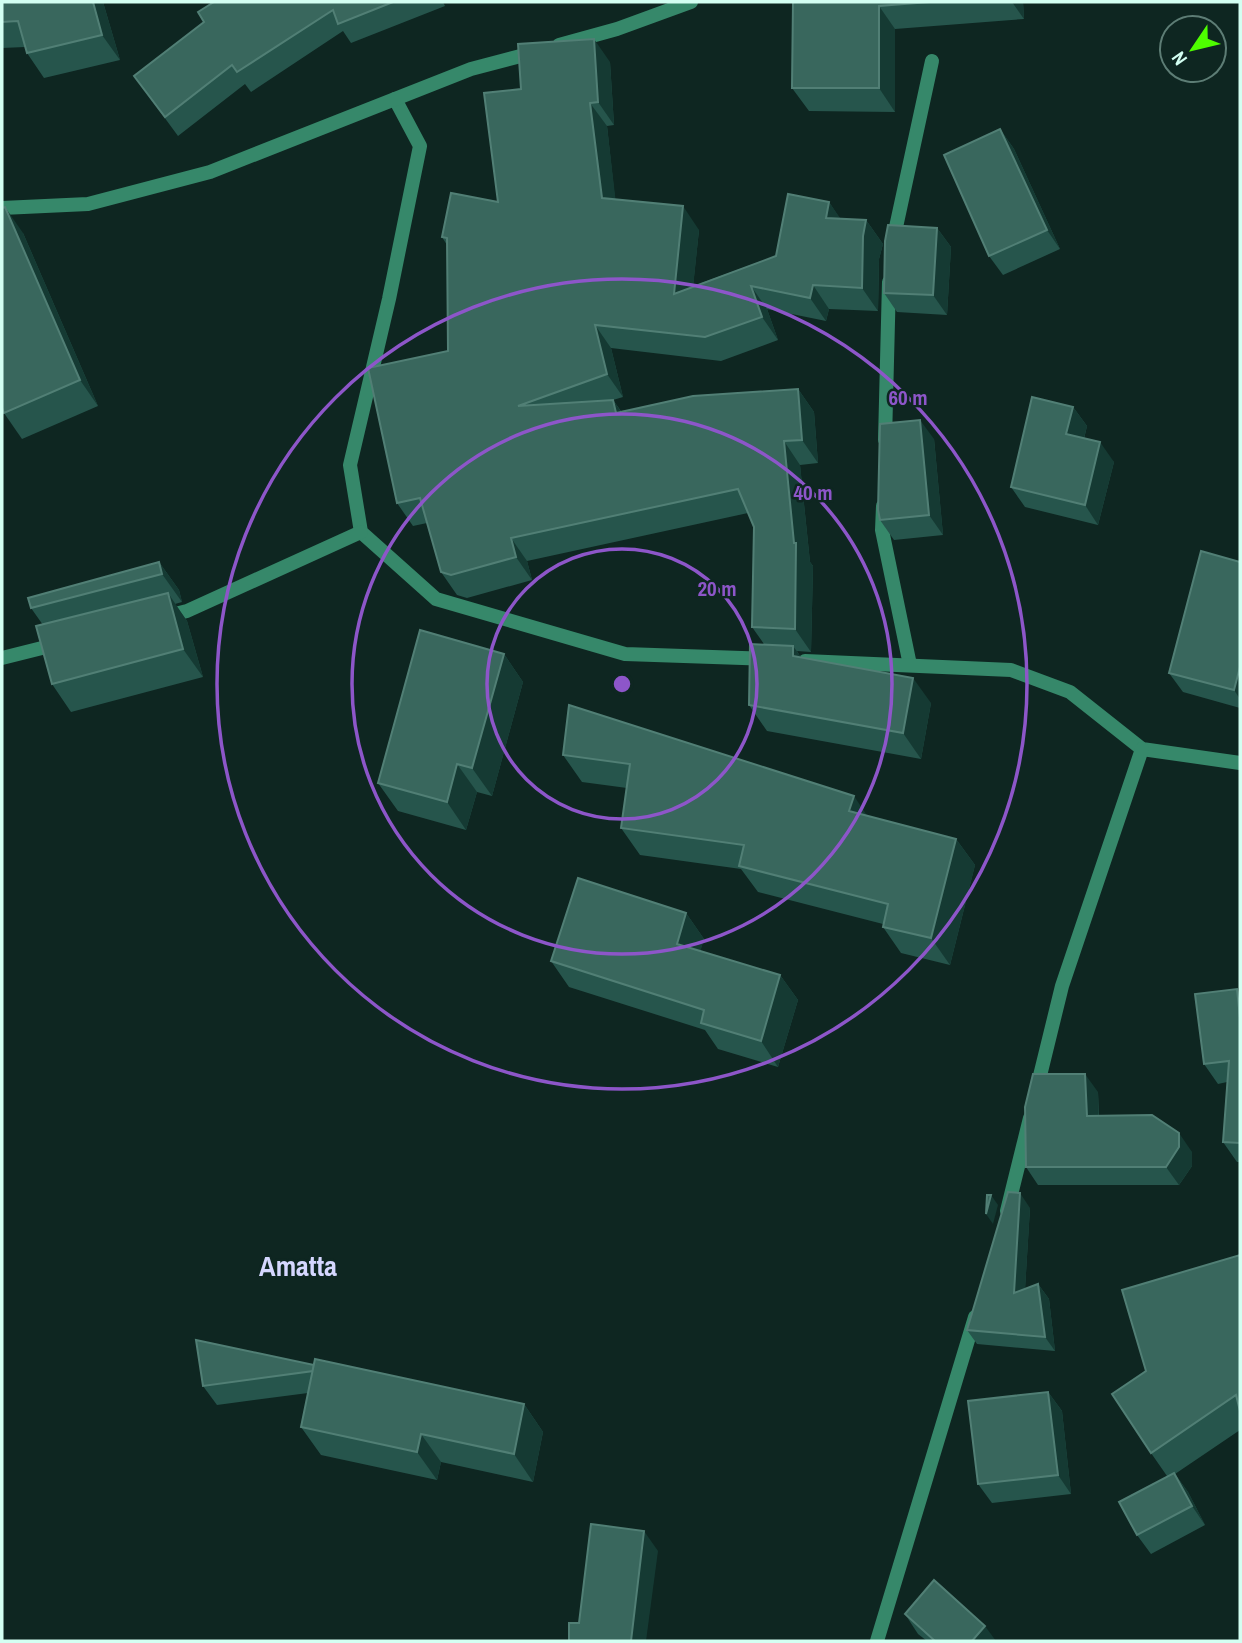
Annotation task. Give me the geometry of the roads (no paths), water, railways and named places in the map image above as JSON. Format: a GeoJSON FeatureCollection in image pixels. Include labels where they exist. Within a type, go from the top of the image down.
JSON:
{"type":"FeatureCollection","features":[{"type":"Feature","properties":{"kind":"street"},"geometry":{"type":"LineString","coordinates":[[2,208],[88,204],[210,172],[471,69],[617,29],[691,2]]}},
{"type":"Feature","properties":{"kind":"street"},"geometry":{"type":"LineString","coordinates":[[884,449],[889,266],[932,61]]}},
{"type":"Feature","properties":{"kind":"street"},"geometry":{"type":"LineString","coordinates":[[395,99],[420,146],[351,465],[361,532],[436,599],[625,653],[1011,670],[1070,692],[1142,749],[1240,763]]}},
{"type":"Feature","properties":{"kind":"street"},"geometry":{"type":"LineString","coordinates":[[883,489],[882,530],[909,665]]}},
{"type":"Feature","properties":{"kind":"street"},"geometry":{"type":"LineString","coordinates":[[148,621],[187,611],[361,532]]}},
{"type":"Feature","properties":{"kind":"street"},"geometry":{"type":"LineString","coordinates":[[2,658],[69,641]]}},
{"type":"Feature","properties":{"kind":"street"},"geometry":{"type":"LineString","coordinates":[[1003,1223],[1062,986],[1142,749]]}},
{"type":"Feature","properties":{"kind":"street"},"geometry":{"type":"LineString","coordinates":[[877,1641],[980,1301]]}},
{"type":"Feature","properties":{"kind":"district","name":"Amatta"},"geometry":{"type":"Point","coordinates":[298,1266]}}]}
